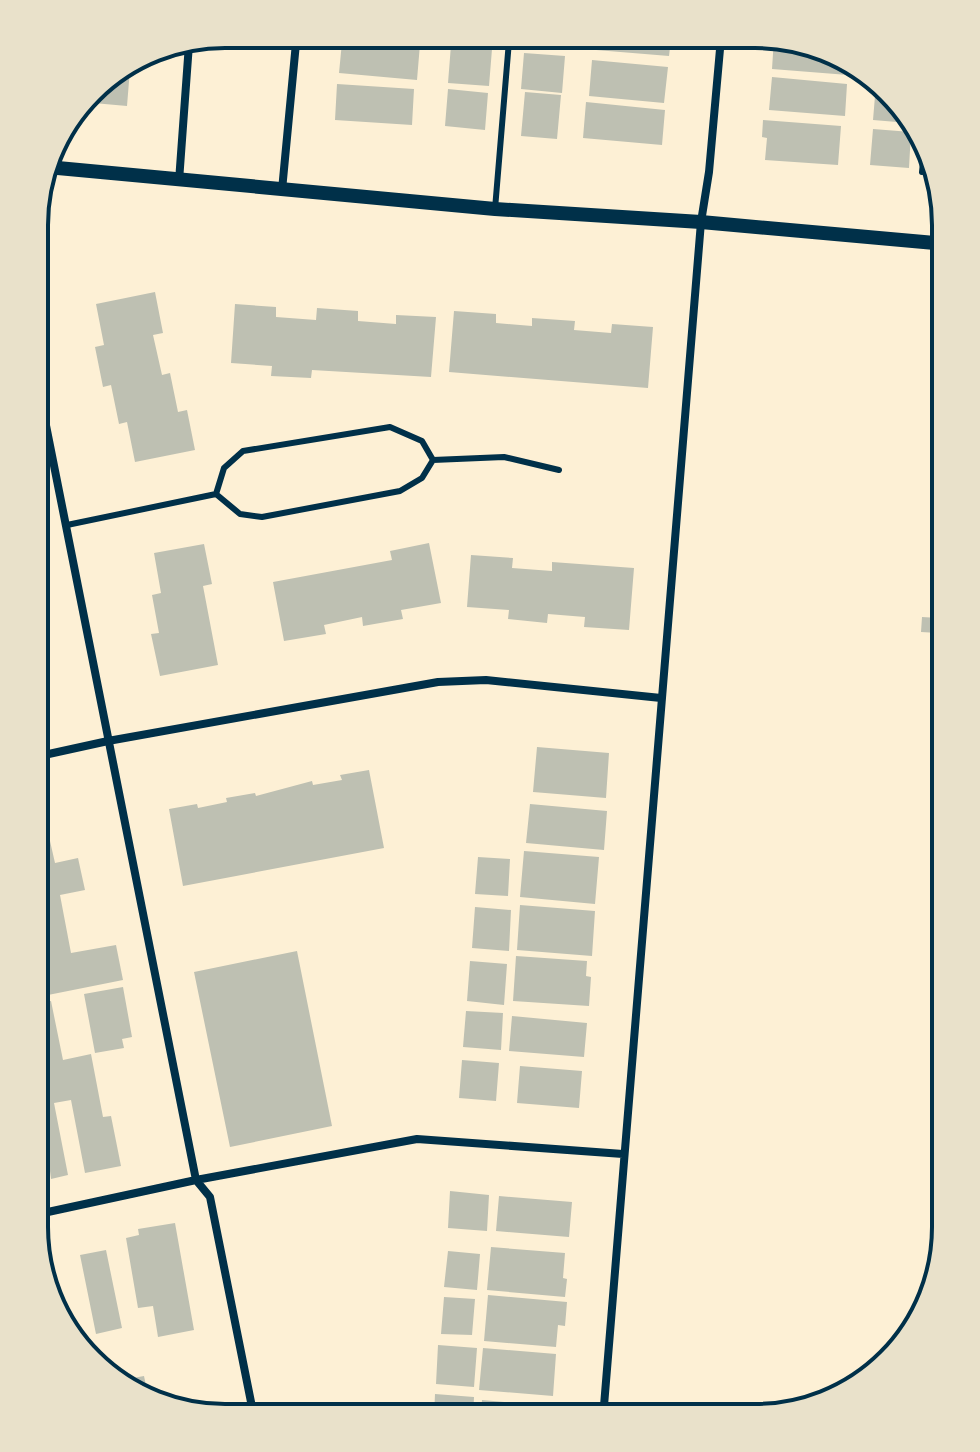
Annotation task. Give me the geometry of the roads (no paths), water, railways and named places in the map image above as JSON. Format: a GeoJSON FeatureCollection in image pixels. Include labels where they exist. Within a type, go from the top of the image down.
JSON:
{"type":"FeatureCollection","features":[{"type":"Feature","properties":{"kind":"street"},"geometry":{"type":"LineString","coordinates":[[282,191],[296,48]]}},
{"type":"Feature","properties":{"kind":"street"},"geometry":{"type":"LineString","coordinates":[[604,1404],[701,222],[709,172],[720,48]]}},
{"type":"Feature","properties":{"kind":"street"},"geometry":{"type":"LineString","coordinates":[[179,181],[188,51]]}},
{"type":"Feature","properties":{"kind":"street"},"geometry":{"type":"LineString","coordinates":[[57,168],[282,191],[932,243]]}},
{"type":"Feature","properties":{"kind":"street"},"geometry":{"type":"LineString","coordinates":[[48,433],[196,1180],[210,1197],[251,1404]]}},
{"type":"Feature","properties":{"kind":"street"},"geometry":{"type":"LineString","coordinates":[[48,754],[438,682],[486,680],[661,698]]}},
{"type":"Feature","properties":{"kind":"street"},"geometry":{"type":"LineString","coordinates":[[48,1212],[196,1180],[417,1139],[623,1154]]}},
{"type":"Feature","properties":{"kind":"lane"},"geometry":{"type":"LineString","coordinates":[[495,209],[508,48]]}},
{"type":"Feature","properties":{"kind":"lane"},"geometry":{"type":"LineString","coordinates":[[922,172],[923,167]]}},
{"type":"Feature","properties":{"kind":"lane"},"geometry":{"type":"LineString","coordinates":[[216,494],[224,468],[243,451],[390,427],[422,441],[433,460]]}},
{"type":"Feature","properties":{"kind":"lane"},"geometry":{"type":"LineString","coordinates":[[433,460],[504,457],[559,470]]}},
{"type":"Feature","properties":{"kind":"lane"},"geometry":{"type":"LineString","coordinates":[[216,494],[240,514],[262,517],[400,491],[422,478],[433,460]]}},
{"type":"Feature","properties":{"kind":"lane"},"geometry":{"type":"LineString","coordinates":[[67,525],[216,494]]}}]}
